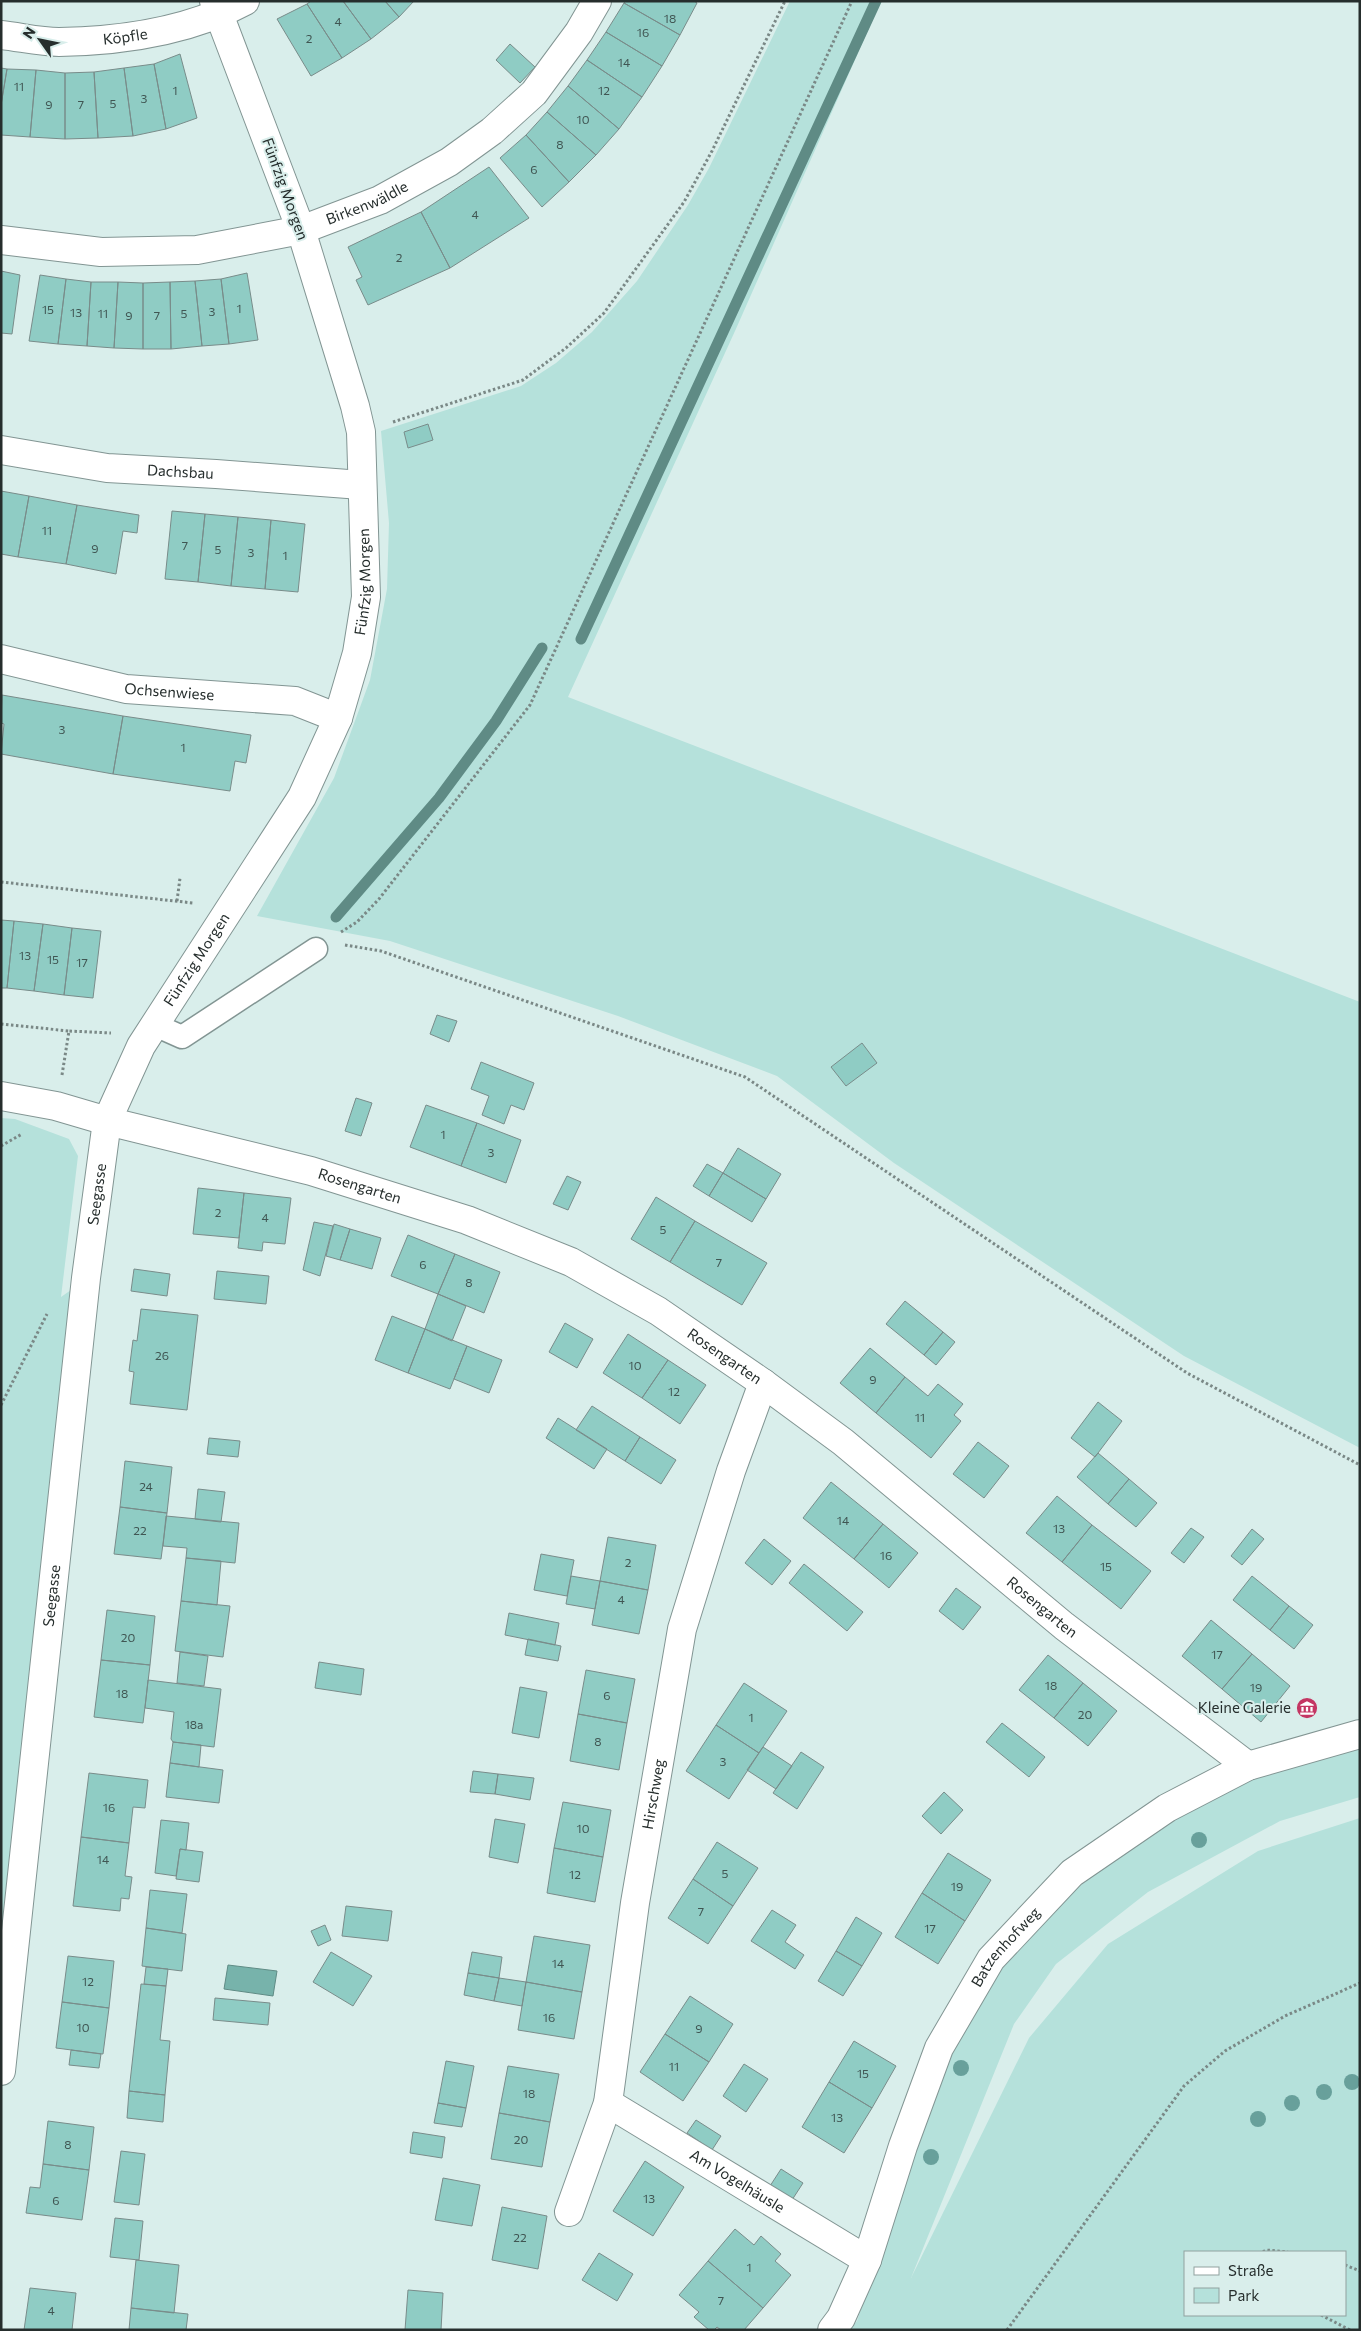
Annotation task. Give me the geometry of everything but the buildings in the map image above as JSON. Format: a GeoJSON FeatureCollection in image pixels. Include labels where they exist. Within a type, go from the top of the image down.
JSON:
{"type":"FeatureCollection","features":[{"type":"Feature","properties":{"kind":"street","name":"Köpfle"},"geometry":{"type":"LineString","coordinates":[[1,35],[57,42],[135,36],[217,8],[245,1]]}},
{"type":"Feature","properties":{"kind":"street","name":"Birkenwäldle"},"geometry":{"type":"LineString","coordinates":[[1,240],[101,252],[197,250],[301,230],[380,200],[449,162],[492,130],[534,93],[579,32],[597,1]]}},
{"type":"Feature","properties":{"kind":"street","name":"Fünfzig Morgen"},"geometry":{"type":"LineString","coordinates":[[107,1121],[148,1035],[302,797],[338,718],[357,652],[366,597],[361,485],[361,432],[301,230],[217,8]]}},
{"type":"Feature","properties":{"kind":"street","name":"Dachsbau"},"geometry":{"type":"LineString","coordinates":[[1,450],[107,468],[361,485]]}},
{"type":"Feature","properties":{"kind":"street","name":"Ochsenwiese"},"geometry":{"type":"LineString","coordinates":[[1,659],[126,689],[295,701],[338,718]]}},
{"type":"Feature","properties":{"kind":"street","name":"Rosengarten"},"geometry":{"type":"LineString","coordinates":[[1,1096],[56,1106],[107,1121],[311,1171],[467,1220],[571,1262],[658,1311],[763,1383],[851,1448],[1064,1626],[1248,1766]]}},
{"type":"Feature","properties":{"kind":"street","name":"Seegasse"},"geometry":{"type":"LineString","coordinates":[[1,2071],[86,1278],[107,1121]]}},
{"type":"Feature","properties":{"kind":"street","name":"Hirschweg"},"geometry":{"type":"LineString","coordinates":[[569,2212],[608,2103],[635,1903],[682,1629],[731,1471],[763,1383]]}},
{"type":"Feature","properties":{"kind":"street","name":"Batzenhofweg"},"geometry":{"type":"LineString","coordinates":[[832,2330],[841,2318],[867,2260],[903,2146],[939,2048],[991,1959],[1072,1873],[1166,1808],[1248,1766],[1360,1734]]}},
{"type":"Feature","properties":{"kind":"street","name":"Am Vogelhäusle"},"geometry":{"type":"LineString","coordinates":[[608,2103],[867,2260]]}},
{"type":"Feature","properties":{"kind":"lane"},"geometry":{"type":"LineString","coordinates":[[148,1035],[182,1037],[321,945]]}},
{"type":"Feature","properties":{"kind":"path"},"geometry":{"type":"LineString","coordinates":[[361,432],[523,380],[566,348],[604,313],[684,202],[712,151],[785,1]]}},
{"type":"Feature","properties":{"kind":"path"},"geometry":{"type":"LineString","coordinates":[[321,945],[357,922],[379,899],[530,705],[852,1]]}},
{"type":"Feature","properties":{"kind":"path"},"geometry":{"type":"LineString","coordinates":[[177,901],[180,878]]}},
{"type":"Feature","properties":{"kind":"path"},"geometry":{"type":"LineString","coordinates":[[1,882],[195,903],[190,911]]}},
{"type":"Feature","properties":{"kind":"path"},"geometry":{"type":"LineString","coordinates":[[321,945],[381,951],[745,1077],[1187,1373],[1360,1465]]}},
{"type":"Feature","properties":{"kind":"path"},"geometry":{"type":"LineString","coordinates":[[1,1024],[69,1031],[148,1035]]}},
{"type":"Feature","properties":{"kind":"path"},"geometry":{"type":"LineString","coordinates":[[56,1106],[69,1031]]}},
{"type":"Feature","properties":{"kind":"path"},"geometry":{"type":"LineString","coordinates":[[1,1405],[49,1310]]}},
{"type":"Feature","properties":{"kind":"path"},"geometry":{"type":"LineString","coordinates":[[1007,2330],[1184,2086],[1225,2051],[1276,2021],[1360,1983]]}},
{"type":"Feature","properties":{"kind":"path"},"geometry":{"type":"LineString","coordinates":[[1346,2264],[1360,2271]]}},
{"type":"Feature","properties":{"kind":"path"},"geometry":{"type":"LineString","coordinates":[[1324,2316],[1350,2330]]}},
{"type":"Feature","properties":{"kind":"green space"},"geometry":{"type":"Polygon","coordinates":[[[790,1],[881,1],[735,331],[568,697],[1360,1002],[1360,1448],[1184,1356],[894,1163],[777,1076],[618,1016],[390,941],[257,916],[334,778],[370,680],[387,589],[389,523],[381,431],[521,386],[556,363],[592,332],[637,281],[688,205],[709,168],[790,1]]]}},
{"type":"Feature","properties":{"kind":"green space"},"geometry":{"type":"Polygon","coordinates":[[[1,1118],[15,1119],[69,1139],[78,1156],[61,1297],[71,1290],[1,1934],[1,1118]]]}},
{"type":"Feature","properties":{"kind":"green space"},"geometry":{"type":"Polygon","coordinates":[[[1360,1747],[1360,1797],[1280,1821],[1148,1892],[1056,1964],[1014,2024],[911,2278],[1029,2038],[1108,1944],[1258,1851],[1360,1818],[1360,2330],[849,2330],[857,2321],[946,2057],[984,1988],[1035,1926],[1105,1864],[1206,1800],[1256,1773],[1360,1747]]]}},
{"type":"Feature","properties":{"kind":"shaded area"},"geometry":{"type":"Polygon","coordinates":[[[228,1965],[277,1971],[273,1996],[224,1989],[228,1965]]]}},
{"type":"Feature","properties":{"kind":"waterway"},"geometry":{"type":"LineString","coordinates":[[581,639],[876,1]]}},
{"type":"Feature","properties":{"kind":"waterway"},"geometry":{"type":"LineString","coordinates":[[336,917],[439,798],[496,721],[542,648]]}},
{"type":"Feature","properties":{"kind":"place","name":"Kleine Galerie"},"geometry":{"type":"Point","coordinates":[1307,1708]}}]}
